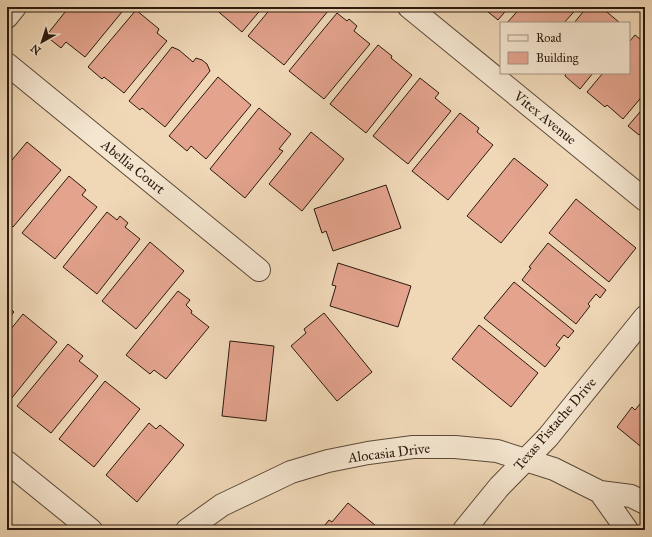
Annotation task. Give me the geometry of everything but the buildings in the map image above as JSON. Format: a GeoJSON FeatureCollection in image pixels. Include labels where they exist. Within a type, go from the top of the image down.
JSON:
{"type":"FeatureCollection","features":[{"type":"Feature","properties":{"kind":"street"},"geometry":{"type":"LineString","coordinates":[[7,17],[15,7]]}},
{"type":"Feature","properties":{"kind":"street","name":"Vitex Avenue"},"geometry":{"type":"LineString","coordinates":[[409,7],[645,200]]}},
{"type":"Feature","properties":{"kind":"street","name":"Abellia Court"},"geometry":{"type":"LineString","coordinates":[[7,64],[259,270]]}},
{"type":"Feature","properties":{"kind":"street","name":"Texas Pistache Drive"},"geometry":{"type":"LineString","coordinates":[[464,530],[499,487],[548,437],[645,316]]}},
{"type":"Feature","properties":{"kind":"street","name":"Alocasia Drive"},"geometry":{"type":"LineString","coordinates":[[187,530],[222,505],[291,472],[328,461],[368,453],[413,447],[455,447],[497,451],[554,469],[600,492],[631,496],[645,502]]}},
{"type":"Feature","properties":{"kind":"street"},"geometry":{"type":"LineString","coordinates":[[7,462],[90,530]]}},
{"type":"Feature","properties":{"kind":"street","name":"Alocasia Drive"},"geometry":{"type":"LineString","coordinates":[[600,492],[627,530]]}}]}
